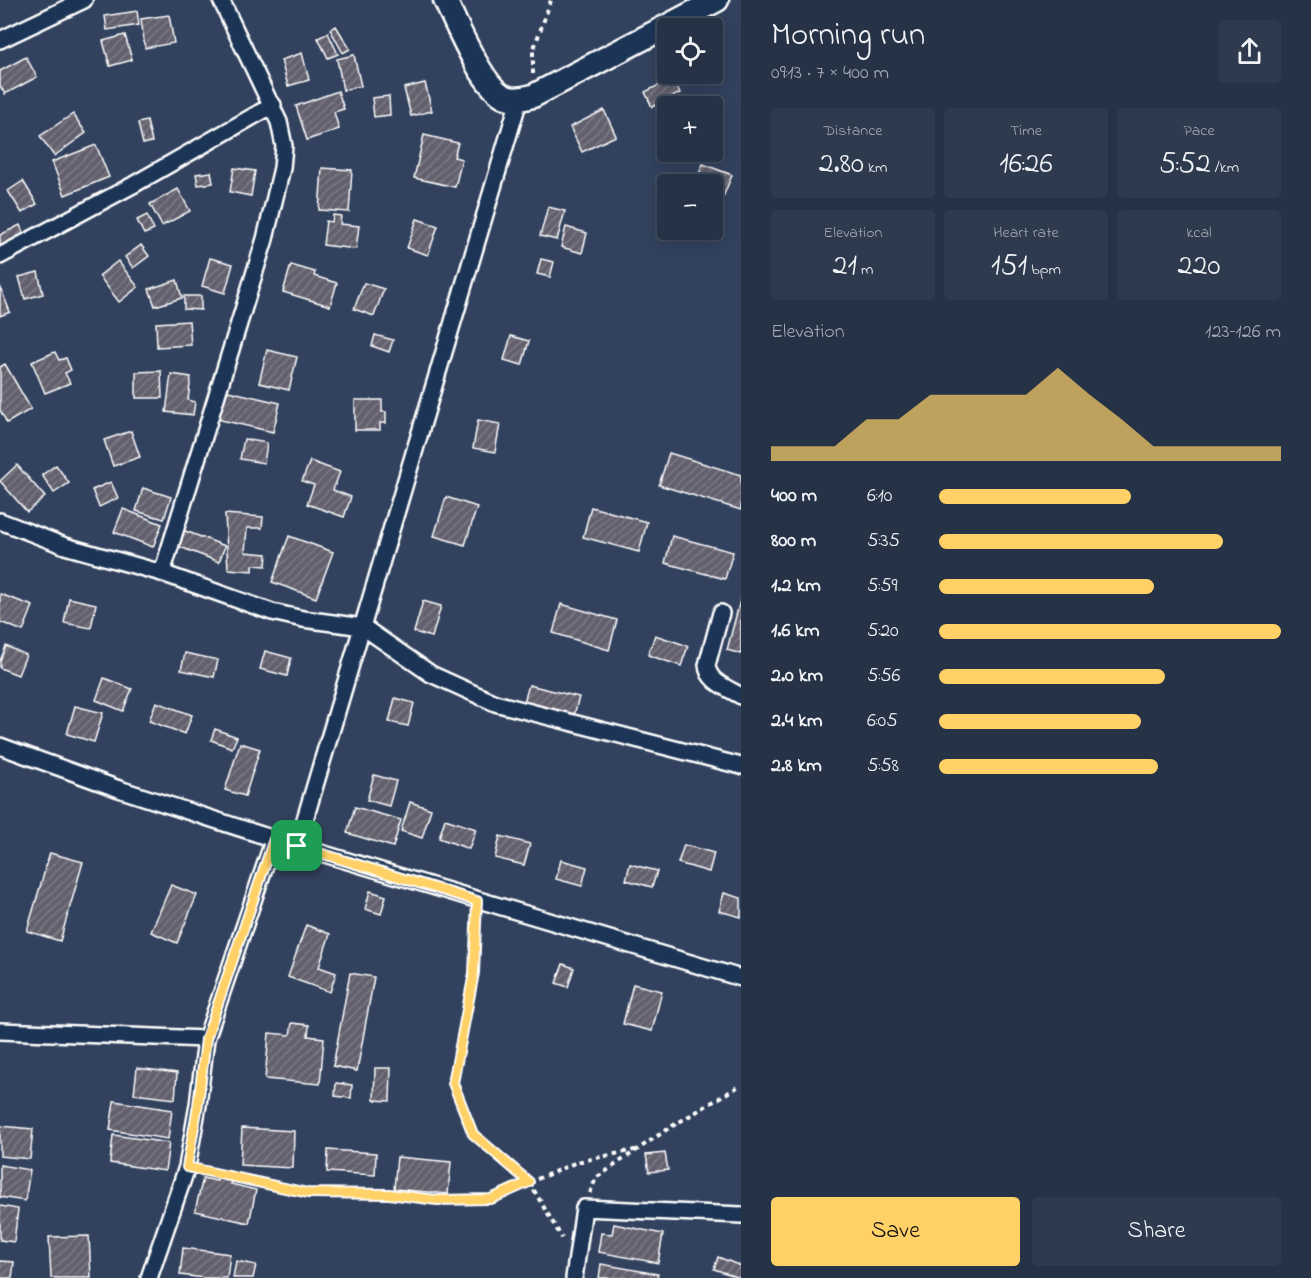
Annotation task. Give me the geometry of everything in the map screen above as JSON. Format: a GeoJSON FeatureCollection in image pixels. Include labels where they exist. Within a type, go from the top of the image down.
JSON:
{"type":"FeatureCollection","features":[{"type":"Feature","properties":{"kind":"main road"},"geometry":{"type":"LineString","coordinates":[[445,0],[494,91],[506,97],[526,98],[717,0]]}},
{"type":"Feature","properties":{"kind":"street"},"geometry":{"type":"LineString","coordinates":[[0,40],[84,0]]}},
{"type":"Feature","properties":{"kind":"street"},"geometry":{"type":"LineString","coordinates":[[162,573],[268,229],[282,168],[284,146],[273,105],[221,0]]}},
{"type":"Feature","properties":{"kind":"street"},"geometry":{"type":"LineString","coordinates":[[297,846],[526,98]]}},
{"type":"Feature","properties":{"kind":"street"},"geometry":{"type":"LineString","coordinates":[[0,256],[133,185],[273,105]]}},
{"type":"Feature","properties":{"kind":"street"},"geometry":{"type":"LineString","coordinates":[[0,520],[65,546],[162,573],[272,612],[303,619],[363,627],[430,674],[495,703],[741,766]]}},
{"type":"Feature","properties":{"kind":"street"},"geometry":{"type":"LineString","coordinates":[[721,613],[707,665],[708,673],[711,678],[741,696]]}},
{"type":"Feature","properties":{"kind":"street"},"geometry":{"type":"LineString","coordinates":[[0,746],[119,789],[274,839],[741,978]]}},
{"type":"Feature","properties":{"kind":"street"},"geometry":{"type":"LineString","coordinates":[[149,1278],[187,1167],[206,1039],[274,839]]}},
{"type":"Feature","properties":{"kind":"street"},"geometry":{"type":"LineString","coordinates":[[0,1031],[206,1039]]}},
{"type":"Feature","properties":{"kind":"street"},"geometry":{"type":"LineString","coordinates":[[575,1270],[584,1208],[741,1215]]}},
{"type":"Feature","properties":{"kind":"path"},"geometry":{"type":"LineString","coordinates":[[526,98],[533,51],[550,0]]}},
{"type":"Feature","properties":{"kind":"path"},"geometry":{"type":"LineString","coordinates":[[477,901],[474,973],[453,1083],[473,1134],[529,1182],[575,1270]]}},
{"type":"Feature","properties":{"kind":"path"},"geometry":{"type":"LineString","coordinates":[[584,1208],[596,1178],[741,1085]]}},
{"type":"Feature","properties":{"kind":"path"},"geometry":{"type":"LineString","coordinates":[[187,1167],[308,1193],[389,1194],[437,1200],[491,1199],[577,1162],[639,1149]]}},
{"type":"Feature","properties":{"kind":"building"},"geometry":{"type":"Polygon","coordinates":[[[137,11],[139,25],[107,30],[105,16],[137,11]]]}},
{"type":"Feature","properties":{"kind":"building"},"geometry":{"type":"Polygon","coordinates":[[[169,15],[174,43],[145,48],[141,19],[169,15]]]}},
{"type":"Feature","properties":{"kind":"building"},"geometry":{"type":"Polygon","coordinates":[[[336,26],[350,49],[343,53],[330,29],[336,26]]]}},
{"type":"Feature","properties":{"kind":"building"},"geometry":{"type":"Polygon","coordinates":[[[328,33],[338,54],[328,58],[318,38],[328,33]]]}},
{"type":"Feature","properties":{"kind":"building"},"geometry":{"type":"Polygon","coordinates":[[[125,35],[132,60],[110,66],[103,41],[125,35]]]}},
{"type":"Feature","properties":{"kind":"building"},"geometry":{"type":"Polygon","coordinates":[[[302,53],[309,80],[288,86],[281,60],[302,53]]]}},
{"type":"Feature","properties":{"kind":"building"},"geometry":{"type":"Polygon","coordinates":[[[354,55],[361,86],[343,90],[337,59],[354,55]]]}},
{"type":"Feature","properties":{"kind":"building"},"geometry":{"type":"Polygon","coordinates":[[[26,57],[37,77],[5,94],[0,86],[0,71],[26,57]]]}},
{"type":"Feature","properties":{"kind":"building"},"geometry":{"type":"Polygon","coordinates":[[[425,83],[432,111],[411,116],[404,88],[425,83]]]}},
{"type":"Feature","properties":{"kind":"building"},"geometry":{"type":"Polygon","coordinates":[[[661,84],[676,84],[680,93],[674,96],[657,96],[657,104],[652,107],[645,92],[661,84]]]}},
{"type":"Feature","properties":{"kind":"building"},"geometry":{"type":"Polygon","coordinates":[[[338,91],[344,109],[334,112],[339,129],[307,140],[296,106],[338,91]]]}},
{"type":"Feature","properties":{"kind":"building"},"geometry":{"type":"Polygon","coordinates":[[[389,96],[390,115],[374,117],[372,98],[389,96]]]}},
{"type":"Feature","properties":{"kind":"building"},"geometry":{"type":"Polygon","coordinates":[[[604,110],[616,136],[582,152],[570,127],[604,110]]]}},
{"type":"Feature","properties":{"kind":"building"},"geometry":{"type":"Polygon","coordinates":[[[73,114],[86,133],[54,156],[40,136],[73,114]]]}},
{"type":"Feature","properties":{"kind":"building"},"geometry":{"type":"Polygon","coordinates":[[[147,121],[152,142],[143,144],[138,123],[147,121]]]}},
{"type":"Feature","properties":{"kind":"building"},"geometry":{"type":"Polygon","coordinates":[[[424,135],[458,143],[454,157],[462,159],[455,187],[414,178],[424,135]]]}},
{"type":"Feature","properties":{"kind":"building"},"geometry":{"type":"Polygon","coordinates":[[[96,145],[109,177],[65,195],[52,162],[96,145]]]}},
{"type":"Feature","properties":{"kind":"building"},"geometry":{"type":"Polygon","coordinates":[[[703,164],[732,175],[723,197],[723,174],[699,174],[703,164]]]}},
{"type":"Feature","properties":{"kind":"building"},"geometry":{"type":"Polygon","coordinates":[[[234,168],[255,171],[251,196],[230,192],[234,168]]]}},
{"type":"Feature","properties":{"kind":"building"},"geometry":{"type":"Polygon","coordinates":[[[322,168],[352,170],[349,212],[319,210],[322,168]]]}},
{"type":"Feature","properties":{"kind":"building"},"geometry":{"type":"Polygon","coordinates":[[[211,172],[213,183],[198,185],[196,174],[211,172]]]}},
{"type":"Feature","properties":{"kind":"building"},"geometry":{"type":"Polygon","coordinates":[[[23,181],[37,204],[22,213],[8,191],[23,181]]]}},
{"type":"Feature","properties":{"kind":"building"},"geometry":{"type":"Polygon","coordinates":[[[178,189],[190,211],[162,226],[150,204],[178,189]]]}},
{"type":"Feature","properties":{"kind":"building"},"geometry":{"type":"Polygon","coordinates":[[[548,207],[565,211],[557,240],[540,236],[548,207]]]}},
{"type":"Feature","properties":{"kind":"building"},"geometry":{"type":"Polygon","coordinates":[[[147,215],[154,230],[144,234],[137,220],[147,215]]]}},
{"type":"Feature","properties":{"kind":"building"},"geometry":{"type":"Polygon","coordinates":[[[333,215],[341,216],[340,224],[359,226],[356,249],[323,245],[326,221],[332,222],[333,215]]]}},
{"type":"Feature","properties":{"kind":"building"},"geometry":{"type":"Polygon","coordinates":[[[417,219],[438,226],[428,255],[407,248],[417,219]]]}},
{"type":"Feature","properties":{"kind":"building"},"geometry":{"type":"Polygon","coordinates":[[[20,225],[26,239],[0,251],[0,235],[20,225]]]}},
{"type":"Feature","properties":{"kind":"building"},"geometry":{"type":"Polygon","coordinates":[[[566,227],[587,233],[582,253],[561,247],[566,227]]]}},
{"type":"Feature","properties":{"kind":"building"},"geometry":{"type":"Polygon","coordinates":[[[141,245],[149,256],[133,268],[125,257],[141,245]]]}},
{"type":"Feature","properties":{"kind":"building"},"geometry":{"type":"Polygon","coordinates":[[[210,258],[233,264],[225,293],[202,286],[210,258]]]}},
{"type":"Feature","properties":{"kind":"building"},"geometry":{"type":"Polygon","coordinates":[[[541,259],[554,262],[550,277],[537,274],[541,259]]]}},
{"type":"Feature","properties":{"kind":"building"},"geometry":{"type":"Polygon","coordinates":[[[118,261],[138,287],[119,302],[99,276],[118,261]]]}},
{"type":"Feature","properties":{"kind":"building"},"geometry":{"type":"Polygon","coordinates":[[[291,265],[315,272],[314,276],[337,283],[330,306],[283,292],[291,265]]]}},
{"type":"Feature","properties":{"kind":"building"},"geometry":{"type":"Polygon","coordinates":[[[38,272],[43,294],[25,299],[19,277],[38,272]]]}},
{"type":"Feature","properties":{"kind":"building"},"geometry":{"type":"Polygon","coordinates":[[[177,280],[182,298],[155,306],[149,289],[177,280]]]}},
{"type":"Feature","properties":{"kind":"building"},"geometry":{"type":"Polygon","coordinates":[[[364,283],[384,289],[374,316],[354,309],[364,283]]]}},
{"type":"Feature","properties":{"kind":"building"},"geometry":{"type":"Polygon","coordinates":[[[0,286],[10,312],[0,316],[0,286]]]}},
{"type":"Feature","properties":{"kind":"building"},"geometry":{"type":"Polygon","coordinates":[[[184,296],[201,296],[201,310],[184,309],[184,296]]]}},
{"type":"Feature","properties":{"kind":"building"},"geometry":{"type":"Polygon","coordinates":[[[189,321],[191,345],[157,347],[156,323],[189,321]]]}},
{"type":"Feature","properties":{"kind":"building"},"geometry":{"type":"Polygon","coordinates":[[[375,335],[393,340],[389,352],[372,346],[375,335]]]}},
{"type":"Feature","properties":{"kind":"building"},"geometry":{"type":"Polygon","coordinates":[[[511,336],[529,341],[522,365],[504,360],[511,336]]]}},
{"type":"Feature","properties":{"kind":"building"},"geometry":{"type":"Polygon","coordinates":[[[267,350],[297,357],[289,390],[259,383],[267,350]]]}},
{"type":"Feature","properties":{"kind":"building"},"geometry":{"type":"Polygon","coordinates":[[[55,352],[59,360],[66,358],[71,370],[65,373],[70,383],[45,393],[32,362],[55,352]]]}},
{"type":"Feature","properties":{"kind":"building"},"geometry":{"type":"Polygon","coordinates":[[[5,364],[31,409],[7,423],[0,410],[0,367],[5,364]]]}},
{"type":"Feature","properties":{"kind":"building"},"geometry":{"type":"Polygon","coordinates":[[[161,371],[162,398],[136,398],[136,372],[161,371]]]}},
{"type":"Feature","properties":{"kind":"building"},"geometry":{"type":"Polygon","coordinates":[[[171,374],[191,377],[188,400],[195,402],[193,415],[166,412],[171,374]]]}},
{"type":"Feature","properties":{"kind":"building"},"geometry":{"type":"Polygon","coordinates":[[[215,388],[280,403],[273,432],[208,417],[215,388]]]}},
{"type":"Feature","properties":{"kind":"building"},"geometry":{"type":"Polygon","coordinates":[[[355,400],[382,400],[382,412],[386,412],[386,423],[380,423],[380,430],[355,430],[355,400]]]}},
{"type":"Feature","properties":{"kind":"building"},"geometry":{"type":"Polygon","coordinates":[[[478,420],[500,424],[495,452],[473,448],[478,420]]]}},
{"type":"Feature","properties":{"kind":"building"},"geometry":{"type":"Polygon","coordinates":[[[131,431],[140,457],[113,466],[104,440],[131,431]]]}},
{"type":"Feature","properties":{"kind":"building"},"geometry":{"type":"Polygon","coordinates":[[[244,439],[267,443],[264,463],[240,459],[244,439]]]}},
{"type":"Feature","properties":{"kind":"building"},"geometry":{"type":"Polygon","coordinates":[[[669,453],[741,475],[741,510],[659,485],[669,453]]]}},
{"type":"Feature","properties":{"kind":"building"},"geometry":{"type":"Polygon","coordinates":[[[310,461],[340,472],[333,490],[351,497],[344,517],[307,504],[314,485],[302,481],[310,461]]]}},
{"type":"Feature","properties":{"kind":"building"},"geometry":{"type":"Polygon","coordinates":[[[17,465],[45,497],[27,512],[0,481],[17,465]]]}},
{"type":"Feature","properties":{"kind":"building"},"geometry":{"type":"Polygon","coordinates":[[[56,465],[69,483],[54,493],[42,475],[56,465]]]}},
{"type":"Feature","properties":{"kind":"building"},"geometry":{"type":"Polygon","coordinates":[[[111,482],[118,498],[99,507],[92,490],[111,482]]]}},
{"type":"Feature","properties":{"kind":"building"},"geometry":{"type":"Polygon","coordinates":[[[143,488],[171,497],[164,519],[136,511],[143,488]]]}},
{"type":"Feature","properties":{"kind":"building"},"geometry":{"type":"Polygon","coordinates":[[[446,497],[477,507],[465,545],[434,536],[446,497]]]}},
{"type":"Feature","properties":{"kind":"building"},"geometry":{"type":"Polygon","coordinates":[[[591,507],[647,522],[639,552],[583,537],[591,507]]]}},
{"type":"Feature","properties":{"kind":"building"},"geometry":{"type":"Polygon","coordinates":[[[123,509],[162,524],[153,547],[114,532],[123,509]]]}},
{"type":"Feature","properties":{"kind":"building"},"geometry":{"type":"Polygon","coordinates":[[[225,514],[263,517],[262,528],[247,528],[245,552],[267,554],[266,566],[253,565],[253,571],[228,569],[225,514]]]}},
{"type":"Feature","properties":{"kind":"building"},"geometry":{"type":"Polygon","coordinates":[[[180,529],[225,546],[219,562],[175,545],[180,529]]]}},
{"type":"Feature","properties":{"kind":"building"},"geometry":{"type":"Polygon","coordinates":[[[289,536],[333,552],[316,598],[272,582],[289,536]]]}},
{"type":"Feature","properties":{"kind":"building"},"geometry":{"type":"Polygon","coordinates":[[[672,536],[733,552],[725,579],[665,563],[672,536]]]}},
{"type":"Feature","properties":{"kind":"building"},"geometry":{"type":"Polygon","coordinates":[[[0,594],[33,606],[23,631],[0,622],[0,594]]]}},
{"type":"Feature","properties":{"kind":"building"},"geometry":{"type":"Polygon","coordinates":[[[741,597],[741,654],[727,650],[741,597]]]}},
{"type":"Feature","properties":{"kind":"building"},"geometry":{"type":"Polygon","coordinates":[[[69,598],[96,604],[91,628],[64,623],[69,598]]]}},
{"type":"Feature","properties":{"kind":"building"},"geometry":{"type":"Polygon","coordinates":[[[423,601],[441,606],[432,637],[414,632],[423,601]]]}},
{"type":"Feature","properties":{"kind":"building"},"geometry":{"type":"Polygon","coordinates":[[[561,604],[617,620],[609,650],[553,633],[561,604]]]}},
{"type":"Feature","properties":{"kind":"building"},"geometry":{"type":"Polygon","coordinates":[[[655,635],[688,646],[681,666],[648,655],[655,635]]]}},
{"type":"Feature","properties":{"kind":"building"},"geometry":{"type":"Polygon","coordinates":[[[6,646],[26,655],[18,675],[0,668],[0,661],[6,646]]]}},
{"type":"Feature","properties":{"kind":"building"},"geometry":{"type":"Polygon","coordinates":[[[265,651],[291,658],[287,676],[260,669],[265,651]]]}},
{"type":"Feature","properties":{"kind":"building"},"geometry":{"type":"Polygon","coordinates":[[[185,653],[218,660],[214,677],[181,670],[185,653]]]}},
{"type":"Feature","properties":{"kind":"building"},"geometry":{"type":"Polygon","coordinates":[[[104,678],[132,689],[123,711],[96,700],[104,678]]]}},
{"type":"Feature","properties":{"kind":"building"},"geometry":{"type":"Polygon","coordinates":[[[529,685],[579,697],[574,715],[524,702],[529,685]]]}},
{"type":"Feature","properties":{"kind":"building"},"geometry":{"type":"Polygon","coordinates":[[[395,698],[414,703],[408,726],[389,722],[395,698]]]}},
{"type":"Feature","properties":{"kind":"building"},"geometry":{"type":"Polygon","coordinates":[[[156,702],[192,715],[185,734],[149,721],[156,702]]]}},
{"type":"Feature","properties":{"kind":"building"},"geometry":{"type":"Polygon","coordinates":[[[75,706],[103,713],[94,742],[67,734],[75,706]]]}},
{"type":"Feature","properties":{"kind":"building"},"geometry":{"type":"Polygon","coordinates":[[[215,729],[237,737],[232,748],[211,740],[215,729]]]}},
{"type":"Feature","properties":{"kind":"building"},"geometry":{"type":"Polygon","coordinates":[[[240,743],[260,749],[245,796],[225,790],[240,743]]]}},
{"type":"Feature","properties":{"kind":"building"},"geometry":{"type":"Polygon","coordinates":[[[374,775],[396,781],[389,806],[367,800],[374,775]]]}},
{"type":"Feature","properties":{"kind":"building"},"geometry":{"type":"Polygon","coordinates":[[[410,802],[431,809],[422,838],[401,831],[410,802]]]}},
{"type":"Feature","properties":{"kind":"building"},"geometry":{"type":"Polygon","coordinates":[[[355,807],[401,820],[393,847],[347,833],[355,807]]]}},
{"type":"Feature","properties":{"kind":"building"},"geometry":{"type":"Polygon","coordinates":[[[445,819],[476,829],[469,849],[439,838],[445,819]]]}},
{"type":"Feature","properties":{"kind":"building"},"geometry":{"type":"Polygon","coordinates":[[[500,836],[530,844],[524,865],[495,858],[500,836]]]}},
{"type":"Feature","properties":{"kind":"building"},"geometry":{"type":"Polygon","coordinates":[[[684,845],[714,853],[709,872],[678,863],[684,845]]]}},
{"type":"Feature","properties":{"kind":"building"},"geometry":{"type":"Polygon","coordinates":[[[50,853],[83,862],[60,941],[27,931],[50,853]]]}},
{"type":"Feature","properties":{"kind":"building"},"geometry":{"type":"Polygon","coordinates":[[[561,860],[587,867],[582,886],[556,879],[561,860]]]}},
{"type":"Feature","properties":{"kind":"building"},"geometry":{"type":"Polygon","coordinates":[[[630,864],[657,871],[652,887],[626,880],[630,864]]]}},
{"type":"Feature","properties":{"kind":"building"},"geometry":{"type":"Polygon","coordinates":[[[171,885],[197,895],[177,943],[151,932],[171,885]]]}},
{"type":"Feature","properties":{"kind":"building"},"geometry":{"type":"Polygon","coordinates":[[[370,891],[386,896],[381,914],[365,909],[370,891]]]}},
{"type":"Feature","properties":{"kind":"building"},"geometry":{"type":"Polygon","coordinates":[[[724,893],[741,898],[741,917],[719,911],[724,893]]]}},
{"type":"Feature","properties":{"kind":"building"},"geometry":{"type":"Polygon","coordinates":[[[306,925],[330,934],[319,967],[336,973],[330,992],[288,977],[306,925]]]}},
{"type":"Feature","properties":{"kind":"building"},"geometry":{"type":"Polygon","coordinates":[[[563,964],[574,968],[568,987],[556,983],[563,964]]]}},
{"type":"Feature","properties":{"kind":"building"},"geometry":{"type":"Polygon","coordinates":[[[350,973],[374,977],[357,1071],[333,1066],[350,973]]]}},
{"type":"Feature","properties":{"kind":"building"},"geometry":{"type":"Polygon","coordinates":[[[633,984],[662,991],[652,1031],[623,1024],[633,984]]]}},
{"type":"Feature","properties":{"kind":"building"},"geometry":{"type":"Polygon","coordinates":[[[292,1023],[309,1025],[308,1036],[324,1038],[320,1084],[265,1079],[269,1033],[290,1035],[292,1023]]]}},
{"type":"Feature","properties":{"kind":"building"},"geometry":{"type":"Polygon","coordinates":[[[137,1068],[177,1073],[175,1099],[134,1094],[137,1068]]]}},
{"type":"Feature","properties":{"kind":"building"},"geometry":{"type":"Polygon","coordinates":[[[375,1068],[391,1068],[390,1101],[374,1100],[375,1068]]]}},
{"type":"Feature","properties":{"kind":"building"},"geometry":{"type":"Polygon","coordinates":[[[336,1083],[352,1085],[351,1098],[335,1096],[336,1083]]]}},
{"type":"Feature","properties":{"kind":"building"},"geometry":{"type":"Polygon","coordinates":[[[114,1101],[172,1110],[168,1139],[110,1130],[114,1101]]]}},
{"type":"Feature","properties":{"kind":"building"},"geometry":{"type":"Polygon","coordinates":[[[0,1126],[33,1129],[30,1159],[0,1156],[0,1126]]]}},
{"type":"Feature","properties":{"kind":"building"},"geometry":{"type":"Polygon","coordinates":[[[242,1128],[294,1131],[293,1168],[240,1165],[242,1128]]]}},
{"type":"Feature","properties":{"kind":"building"},"geometry":{"type":"Polygon","coordinates":[[[113,1135],[169,1143],[165,1171],[110,1163],[113,1135]]]}},
{"type":"Feature","properties":{"kind":"building"},"geometry":{"type":"Polygon","coordinates":[[[328,1150],[376,1153],[375,1175],[327,1172],[328,1150]]]}},
{"type":"Feature","properties":{"kind":"building"},"geometry":{"type":"Polygon","coordinates":[[[665,1153],[668,1170],[649,1172],[646,1155],[665,1153]]]}},
{"type":"Feature","properties":{"kind":"building"},"geometry":{"type":"Polygon","coordinates":[[[397,1157],[451,1162],[448,1194],[394,1189],[397,1157]]]}},
{"type":"Feature","properties":{"kind":"building"},"geometry":{"type":"Polygon","coordinates":[[[0,1165],[30,1170],[25,1201],[0,1197],[0,1165]]]}},
{"type":"Feature","properties":{"kind":"building"},"geometry":{"type":"Polygon","coordinates":[[[218,1174],[233,1178],[231,1184],[256,1190],[249,1223],[195,1211],[203,1178],[217,1181],[218,1174]]]}},
{"type":"Feature","properties":{"kind":"building"},"geometry":{"type":"Polygon","coordinates":[[[0,1206],[18,1209],[14,1242],[0,1240],[0,1206]]]}},
{"type":"Feature","properties":{"kind":"building"},"geometry":{"type":"Polygon","coordinates":[[[614,1224],[663,1234],[658,1263],[598,1252],[601,1233],[612,1234],[614,1224]]]}},
{"type":"Feature","properties":{"kind":"building"},"geometry":{"type":"Polygon","coordinates":[[[89,1236],[91,1278],[51,1278],[49,1237],[89,1236]]]}},
{"type":"Feature","properties":{"kind":"building"},"geometry":{"type":"Polygon","coordinates":[[[183,1248],[230,1254],[227,1278],[180,1275],[183,1248]]]}},
{"type":"Feature","properties":{"kind":"building"},"geometry":{"type":"Polygon","coordinates":[[[718,1257],[741,1266],[740,1278],[714,1269],[718,1257]]]}},
{"type":"Feature","properties":{"kind":"building"},"geometry":{"type":"Polygon","coordinates":[[[0,1261],[14,1262],[12,1278],[0,1278],[0,1261]]]}},
{"type":"Feature","properties":{"kind":"building"},"geometry":{"type":"Polygon","coordinates":[[[236,1261],[256,1265],[253,1278],[233,1278],[236,1261]]]}},
{"type":"Feature","properties":{"kind":"building"},"geometry":{"type":"Polygon","coordinates":[[[601,1264],[658,1274],[657,1278],[599,1278],[601,1264]]]}},
{"type":"Feature","properties":{"kind":"route"},"geometry":{"type":"LineString","coordinates":[[274,839],[297,846],[477,901],[474,973],[453,1083],[473,1134],[529,1182],[491,1199],[437,1200],[389,1194],[308,1193],[187,1167],[206,1039],[274,839]]}}]}
